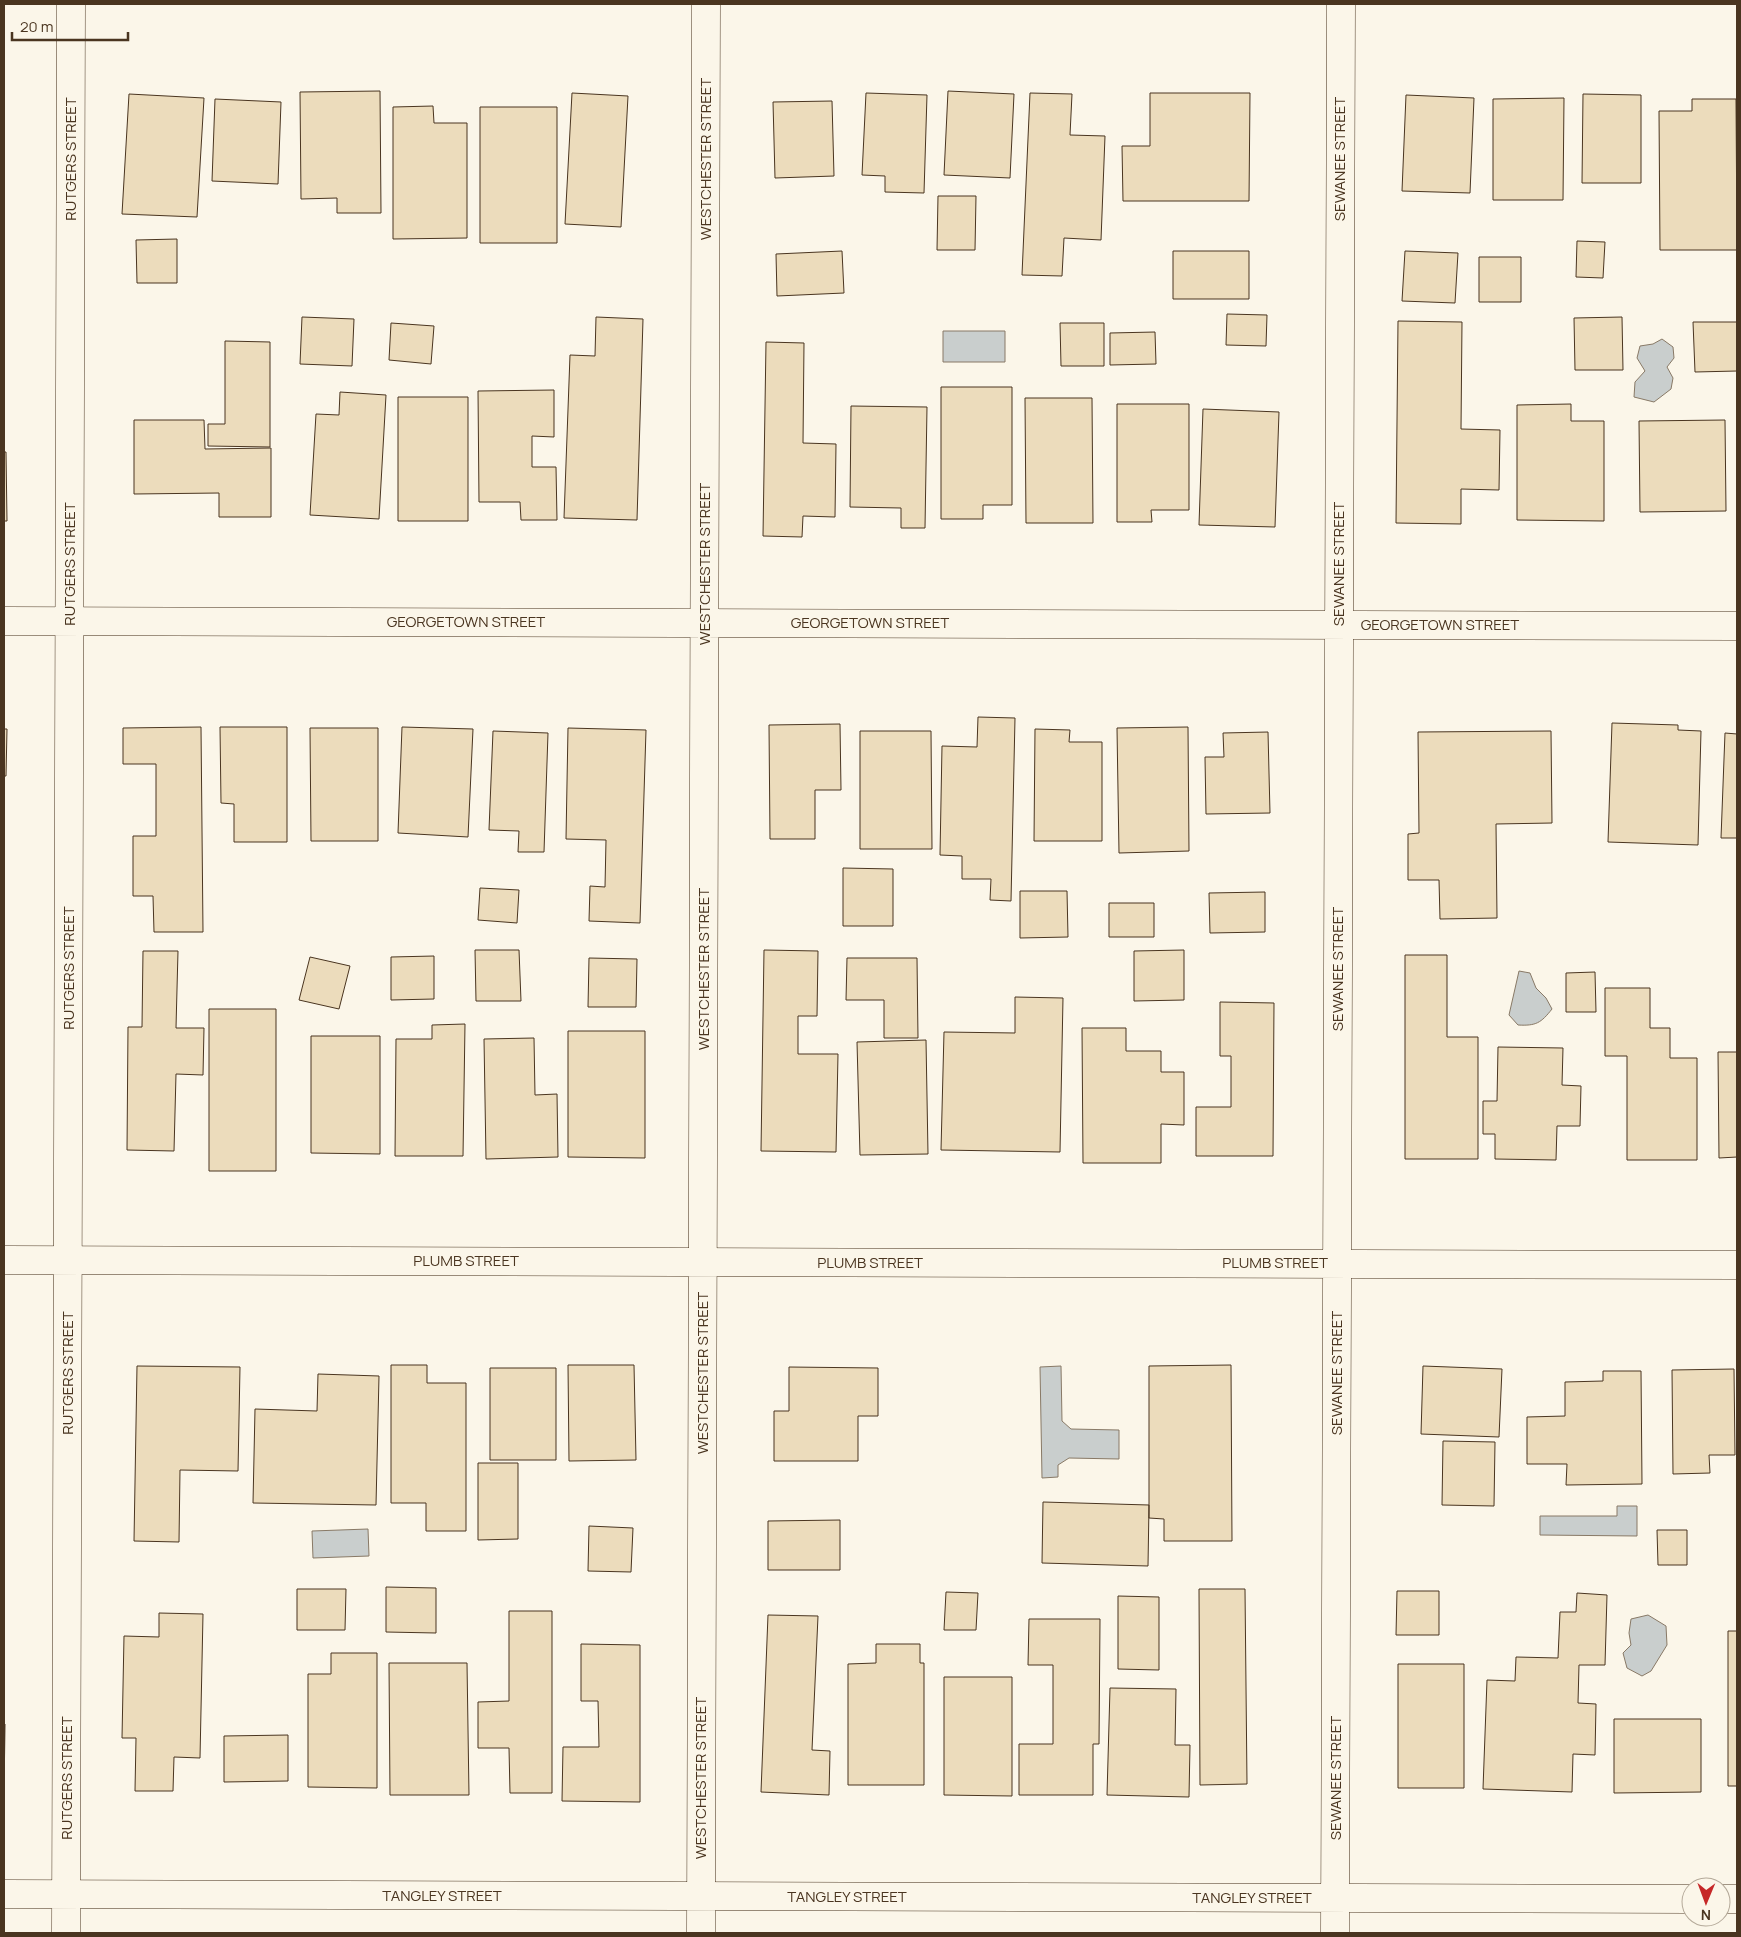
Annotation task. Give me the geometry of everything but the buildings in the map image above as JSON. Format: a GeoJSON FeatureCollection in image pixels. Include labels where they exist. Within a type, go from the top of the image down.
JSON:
{"type":"FeatureCollection","features":[{"type":"Feature","properties":{"kind":"street","name":"RUTGERS STREET"},"geometry":{"type":"LineString","coordinates":[[66,1933],[71,4]]}},
{"type":"Feature","properties":{"kind":"street","name":"WESTCHESTER STREET"},"geometry":{"type":"LineString","coordinates":[[701,1933],[706,4]]}},
{"type":"Feature","properties":{"kind":"street","name":"SEWANEE STREET"},"geometry":{"type":"LineString","coordinates":[[1336,1933],[1341,4]]}},
{"type":"Feature","properties":{"kind":"street","name":"GEORGETOWN STREET"},"geometry":{"type":"LineString","coordinates":[[4,621],[1737,626]]}},
{"type":"Feature","properties":{"kind":"street","name":"PLUMB STREET"},"geometry":{"type":"LineString","coordinates":[[4,1260],[1737,1265]]}},
{"type":"Feature","properties":{"kind":"street","name":"TANGLEY STREET"},"geometry":{"type":"LineString","coordinates":[[4,1894],[1681,1899]]}},
{"type":"Feature","properties":{"kind":"shaded area"},"geometry":{"type":"Polygon","coordinates":[[[943,331],[1005,331],[1005,362],[943,362],[943,331]]]}},
{"type":"Feature","properties":{"kind":"shaded area"},"geometry":{"type":"Polygon","coordinates":[[[1662,339],[1673,347],[1674,358],[1667,367],[1673,378],[1671,389],[1654,402],[1634,397],[1635,382],[1645,371],[1637,358],[1640,346],[1653,344],[1662,339]]]}},
{"type":"Feature","properties":{"kind":"shaded area"},"geometry":{"type":"Polygon","coordinates":[[[1519,971],[1530,973],[1536,988],[1546,998],[1552,1009],[1538,1023],[1518,1025],[1509,1015],[1519,971]]]}},
{"type":"Feature","properties":{"kind":"shaded area"},"geometry":{"type":"Polygon","coordinates":[[[1061,1366],[1062,1421],[1071,1429],[1119,1430],[1119,1459],[1069,1458],[1058,1465],[1058,1477],[1042,1478],[1040,1367],[1061,1366]]]}},
{"type":"Feature","properties":{"kind":"shaded area"},"geometry":{"type":"Polygon","coordinates":[[[1617,1506],[1637,1506],[1637,1536],[1540,1535],[1540,1516],[1617,1516],[1617,1506]]]}},
{"type":"Feature","properties":{"kind":"shaded area"},"geometry":{"type":"Polygon","coordinates":[[[368,1529],[369,1556],[313,1558],[312,1531],[368,1529]]]}},
{"type":"Feature","properties":{"kind":"shaded area"},"geometry":{"type":"Polygon","coordinates":[[[1648,1615],[1666,1626],[1667,1645],[1651,1671],[1642,1676],[1627,1668],[1623,1653],[1631,1645],[1629,1633],[1631,1619],[1648,1615]]]}}]}
